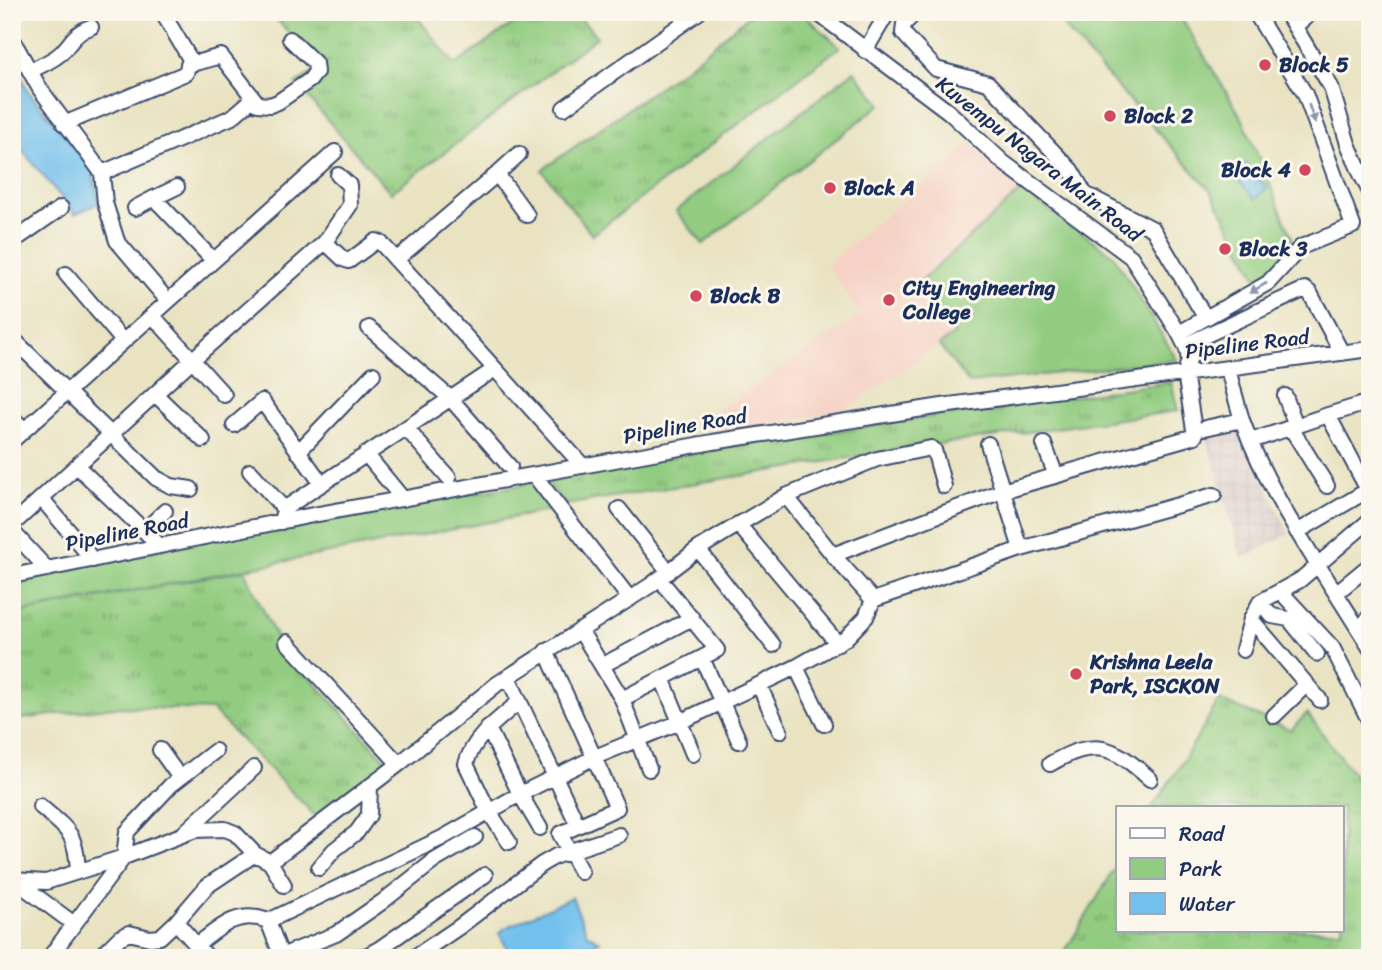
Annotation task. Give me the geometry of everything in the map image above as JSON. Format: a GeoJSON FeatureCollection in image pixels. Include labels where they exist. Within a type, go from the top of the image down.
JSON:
{"type":"FeatureCollection","features":[{"type":"Feature","properties":{"kind":"street"},"geometry":{"type":"LineString","coordinates":[[564,108],[699,12]]}},
{"type":"Feature","properties":{"kind":"street","name":"Kuvempu Nagara Main Road"},"geometry":{"type":"LineString","coordinates":[[816,12],[949,112],[1004,163],[1131,257],[1182,339]]}},
{"type":"Feature","properties":{"kind":"street"},"geometry":{"type":"LineString","coordinates":[[865,51],[888,12]]}},
{"type":"Feature","properties":{"kind":"street"},"geometry":{"type":"LineString","coordinates":[[916,12],[904,24],[902,33],[936,69],[988,83],[1071,170],[1085,194],[1153,229],[1205,317]]}},
{"type":"Feature","properties":{"kind":"street"},"geometry":{"type":"LineString","coordinates":[[1182,339],[1205,317],[1268,283],[1301,247],[1353,226],[1305,94],[1255,12]]}},
{"type":"Feature","properties":{"kind":"street"},"geometry":{"type":"LineString","coordinates":[[1286,12],[1331,87],[1348,144],[1365,172],[1370,192]]}},
{"type":"Feature","properties":{"kind":"street"},"geometry":{"type":"LineString","coordinates":[[1295,26],[1312,12]]}},
{"type":"Feature","properties":{"kind":"street"},"geometry":{"type":"LineString","coordinates":[[64,124],[186,73],[190,59],[168,14]]}},
{"type":"Feature","properties":{"kind":"street"},"geometry":{"type":"LineString","coordinates":[[30,71],[60,55],[72,38],[82,30],[92,27]]}},
{"type":"Feature","properties":{"kind":"street"},"geometry":{"type":"LineString","coordinates":[[12,39],[64,124],[102,173],[105,203],[117,241],[168,301]]}},
{"type":"Feature","properties":{"kind":"street"},"geometry":{"type":"LineString","coordinates":[[188,65],[221,55],[253,99],[258,104],[270,105],[314,76],[315,63],[290,39]]}},
{"type":"Feature","properties":{"kind":"street"},"geometry":{"type":"LineString","coordinates":[[102,173],[232,117],[253,99]]}},
{"type":"Feature","properties":{"kind":"street"},"geometry":{"type":"LineString","coordinates":[[12,441],[335,152]]}},
{"type":"Feature","properties":{"kind":"street"},"geometry":{"type":"LineString","coordinates":[[396,260],[519,154]]}},
{"type":"Feature","properties":{"kind":"street"},"geometry":{"type":"LineString","coordinates":[[497,174],[527,215]]}},
{"type":"Feature","properties":{"kind":"street"},"geometry":{"type":"LineString","coordinates":[[12,525],[325,242],[351,205],[349,185],[338,175]]}},
{"type":"Feature","properties":{"kind":"street"},"geometry":{"type":"LineString","coordinates":[[135,208],[177,187]]}},
{"type":"Feature","properties":{"kind":"street"},"geometry":{"type":"LineString","coordinates":[[1073,213],[1085,194]]}},
{"type":"Feature","properties":{"kind":"street"},"geometry":{"type":"LineString","coordinates":[[154,198],[213,260]]}},
{"type":"Feature","properties":{"kind":"street"},"geometry":{"type":"LineString","coordinates":[[12,243],[61,208]]}},
{"type":"Feature","properties":{"kind":"street"},"geometry":{"type":"LineString","coordinates":[[325,242],[343,259],[349,261],[379,241],[583,466]]}},
{"type":"Feature","properties":{"kind":"street"},"geometry":{"type":"LineString","coordinates":[[66,274],[123,341]]}},
{"type":"Feature","properties":{"kind":"street"},"geometry":{"type":"LineString","coordinates":[[1182,339],[1305,289],[1310,293],[1342,354]]}},
{"type":"Feature","properties":{"kind":"street"},"geometry":{"type":"LineString","coordinates":[[152,315],[191,361],[225,395]]}},
{"type":"Feature","properties":{"kind":"street"},"geometry":{"type":"LineString","coordinates":[[369,328],[450,398],[510,467]]}},
{"type":"Feature","properties":{"kind":"street"},"geometry":{"type":"LineString","coordinates":[[12,338],[156,478],[171,486],[191,489]]}},
{"type":"Feature","properties":{"kind":"street"},"geometry":{"type":"LineString","coordinates":[[833,555],[1002,491],[1195,436],[1185,373],[1189,360],[1182,339]]}},
{"type":"Feature","properties":{"kind":"street","name":"Pipeline Road"},"geometry":{"type":"LineString","coordinates":[[12,576],[160,547],[283,516],[404,499],[713,442],[942,406],[1370,349]]}},
{"type":"Feature","properties":{"kind":"street"},"geometry":{"type":"LineString","coordinates":[[250,471],[283,516],[322,484],[495,369]]}},
{"type":"Feature","properties":{"kind":"street"},"geometry":{"type":"LineString","coordinates":[[1227,369],[1251,441],[1297,532],[1370,648]]}},
{"type":"Feature","properties":{"kind":"street"},"geometry":{"type":"LineString","coordinates":[[298,452],[373,374]]}},
{"type":"Feature","properties":{"kind":"street"},"geometry":{"type":"LineString","coordinates":[[155,394],[204,440]]}},
{"type":"Feature","properties":{"kind":"street"},"geometry":{"type":"LineString","coordinates":[[1285,396],[1294,427],[1327,486]]}},
{"type":"Feature","properties":{"kind":"street"},"geometry":{"type":"LineString","coordinates":[[234,425],[262,401],[322,484]]}},
{"type":"Feature","properties":{"kind":"street"},"geometry":{"type":"LineString","coordinates":[[1251,441],[1370,402]]}},
{"type":"Feature","properties":{"kind":"street"},"geometry":{"type":"LineString","coordinates":[[1297,532],[1369,489],[1328,415]]}},
{"type":"Feature","properties":{"kind":"street"},"geometry":{"type":"LineString","coordinates":[[12,418],[24,429]]}},
{"type":"Feature","properties":{"kind":"street"},"geometry":{"type":"LineString","coordinates":[[1205,428],[1242,420]]}},
{"type":"Feature","properties":{"kind":"street"},"geometry":{"type":"LineString","coordinates":[[406,428],[449,478]]}},
{"type":"Feature","properties":{"kind":"street"},"geometry":{"type":"LineString","coordinates":[[988,444],[1021,549]]}},
{"type":"Feature","properties":{"kind":"street"},"geometry":{"type":"LineString","coordinates":[[1044,444],[1056,476]]}},
{"type":"Feature","properties":{"kind":"street"},"geometry":{"type":"LineString","coordinates":[[270,862],[400,764],[508,677],[630,599],[698,549],[786,496],[877,459],[931,448],[934,450],[944,486]]}},
{"type":"Feature","properties":{"kind":"street"},"geometry":{"type":"LineString","coordinates":[[366,454],[404,499]]}},
{"type":"Feature","properties":{"kind":"street"},"geometry":{"type":"LineString","coordinates":[[77,466],[160,547]]}},
{"type":"Feature","properties":{"kind":"street"},"geometry":{"type":"LineString","coordinates":[[534,475],[630,599]]}},
{"type":"Feature","properties":{"kind":"street"},"geometry":{"type":"LineString","coordinates":[[197,945],[233,920],[247,916],[268,921],[442,838],[520,794],[595,757],[680,722],[796,667],[838,644],[866,617],[873,600],[1021,549],[1214,495]]}},
{"type":"Feature","properties":{"kind":"street"},"geometry":{"type":"LineString","coordinates":[[786,496],[873,600]]}},
{"type":"Feature","properties":{"kind":"street"},"geometry":{"type":"LineString","coordinates":[[42,499],[93,560]]}},
{"type":"Feature","properties":{"kind":"street"},"geometry":{"type":"LineString","coordinates":[[619,509],[669,572]]}},
{"type":"Feature","properties":{"kind":"street"},"geometry":{"type":"LineString","coordinates":[[144,531],[165,511]]}},
{"type":"Feature","properties":{"kind":"street"},"geometry":{"type":"LineString","coordinates":[[1243,650],[1251,619],[1260,602],[1300,579],[1370,520]]}},
{"type":"Feature","properties":{"kind":"street"},"geometry":{"type":"LineString","coordinates":[[738,524],[838,644]]}},
{"type":"Feature","properties":{"kind":"street"},"geometry":{"type":"LineString","coordinates":[[12,531],[47,569]]}},
{"type":"Feature","properties":{"kind":"street"},"geometry":{"type":"LineString","coordinates":[[698,549],[773,645]]}},
{"type":"Feature","properties":{"kind":"street"},"geometry":{"type":"LineString","coordinates":[[1336,593],[1370,565]]}},
{"type":"Feature","properties":{"kind":"street"},"geometry":{"type":"LineString","coordinates":[[622,699],[717,650],[666,587]]}},
{"type":"Feature","properties":{"kind":"street"},"geometry":{"type":"LineString","coordinates":[[1280,591],[1332,647],[1370,722]]}},
{"type":"Feature","properties":{"kind":"street"},"geometry":{"type":"LineString","coordinates":[[1260,602],[1272,616],[1289,620],[1317,653]]}},
{"type":"Feature","properties":{"kind":"street"},"geometry":{"type":"LineString","coordinates":[[1359,630],[1370,616]]}},
{"type":"Feature","properties":{"kind":"street"},"geometry":{"type":"LineString","coordinates":[[603,666],[692,618]]}},
{"type":"Feature","properties":{"kind":"street"},"geometry":{"type":"LineString","coordinates":[[1251,619],[1320,701]]}},
{"type":"Feature","properties":{"kind":"street"},"geometry":{"type":"LineString","coordinates":[[580,630],[622,699],[649,769]]}},
{"type":"Feature","properties":{"kind":"street"},"geometry":{"type":"LineString","coordinates":[[287,642],[400,764]]}},
{"type":"Feature","properties":{"kind":"street"},"geometry":{"type":"LineString","coordinates":[[546,652],[617,808],[560,834],[581,872]]}},
{"type":"Feature","properties":{"kind":"street"},"geometry":{"type":"LineString","coordinates":[[702,658],[738,741]]}},
{"type":"Feature","properties":{"kind":"street"},"geometry":{"type":"LineString","coordinates":[[796,667],[824,723]]}},
{"type":"Feature","properties":{"kind":"street"},"geometry":{"type":"LineString","coordinates":[[508,677],[574,817]]}},
{"type":"Feature","properties":{"kind":"street"},"geometry":{"type":"LineString","coordinates":[[662,678],[693,754]]}},
{"type":"Feature","properties":{"kind":"street"},"geometry":{"type":"LineString","coordinates":[[1273,716],[1307,684]]}},
{"type":"Feature","properties":{"kind":"street"},"geometry":{"type":"LineString","coordinates":[[759,685],[780,732]]}},
{"type":"Feature","properties":{"kind":"street"},"geometry":{"type":"LineString","coordinates":[[509,842],[489,812],[466,764],[468,755],[488,728],[519,702]]}},
{"type":"Feature","properties":{"kind":"street"},"geometry":{"type":"LineString","coordinates":[[488,728],[540,828]]}},
{"type":"Feature","properties":{"kind":"street"},"geometry":{"type":"LineString","coordinates":[[1050,764],[1068,754],[1086,749],[1114,751],[1128,759],[1150,779]]}},
{"type":"Feature","properties":{"kind":"street"},"geometry":{"type":"LineString","coordinates":[[160,750],[180,778]]}},
{"type":"Feature","properties":{"kind":"street"},"geometry":{"type":"LineString","coordinates":[[49,958],[124,857],[127,832],[180,778],[215,751]]}},
{"type":"Feature","properties":{"kind":"street"},"geometry":{"type":"LineString","coordinates":[[183,834],[254,768]]}},
{"type":"Feature","properties":{"kind":"street"},"geometry":{"type":"LineString","coordinates":[[319,868],[334,850],[357,832],[369,815],[370,787]]}},
{"type":"Feature","properties":{"kind":"street"},"geometry":{"type":"LineString","coordinates":[[40,806],[74,839],[78,870]]}},
{"type":"Feature","properties":{"kind":"street"},"geometry":{"type":"LineString","coordinates":[[15,881],[46,882],[195,830],[225,829],[270,862],[284,885]]}},
{"type":"Feature","properties":{"kind":"street"},"geometry":{"type":"LineString","coordinates":[[413,958],[542,864],[570,851],[619,835]]}},
{"type":"Feature","properties":{"kind":"street"},"geometry":{"type":"LineString","coordinates":[[268,921],[279,957],[336,934],[434,862],[474,837]]}},
{"type":"Feature","properties":{"kind":"street"},"geometry":{"type":"LineString","coordinates":[[99,958],[119,938],[130,933],[150,938],[160,937],[207,886],[255,853]]}},
{"type":"Feature","properties":{"kind":"street"},"geometry":{"type":"LineString","coordinates":[[340,958],[366,956],[379,949],[485,875]]}},
{"type":"Feature","properties":{"kind":"street"},"geometry":{"type":"LineString","coordinates":[[15,881],[75,924]]}},
{"type":"Feature","properties":{"kind":"street"},"geometry":{"type":"LineString","coordinates":[[176,922],[208,958]]}},
{"type":"Feature","properties":{"kind":"shaded area","name":"City Engineering College"},"geometry":{"type":"Polygon","coordinates":[[[971,143],[1022,190],[916,285],[955,334],[845,410],[722,433],[713,414],[860,315],[827,264],[971,143]]]}},
{"type":"Feature","properties":{"kind":"shaded area"},"geometry":{"type":"Polygon","coordinates":[[[1241,419],[1261,473],[1289,534],[1242,559],[1205,432],[1241,419]]]}},
{"type":"Feature","properties":{"kind":"green space"},"geometry":{"type":"Polygon","coordinates":[[[279,12],[413,12],[455,65],[529,12],[575,12],[597,37],[391,193],[296,84],[321,66],[273,16],[279,12]]]}},
{"type":"Feature","properties":{"kind":"green space"},"geometry":{"type":"Polygon","coordinates":[[[753,12],[801,12],[840,47],[592,235],[542,170],[687,67],[753,12]]]}},
{"type":"Feature","properties":{"kind":"green space"},"geometry":{"type":"Polygon","coordinates":[[[1053,12],[1145,12],[1158,23],[1167,12],[1178,12],[1243,120],[1294,242],[1278,262],[1258,280],[1211,191],[1053,12]]]}},
{"type":"Feature","properties":{"kind":"green space"},"geometry":{"type":"Polygon","coordinates":[[[854,71],[881,104],[703,244],[676,211],[854,71]]]}},
{"type":"Feature","properties":{"kind":"green space"},"geometry":{"type":"Polygon","coordinates":[[[1022,190],[1113,255],[1177,360],[969,383],[939,345],[955,334],[916,285],[1022,190]]]}},
{"type":"Feature","properties":{"kind":"green space"},"geometry":{"type":"Polygon","coordinates":[[[1171,382],[1178,411],[890,451],[565,505],[546,480],[732,446],[1171,382]]]}},
{"type":"Feature","properties":{"kind":"green space"},"geometry":{"type":"Polygon","coordinates":[[[533,483],[552,510],[12,614],[12,580],[217,538],[533,483]]]}},
{"type":"Feature","properties":{"kind":"green space"},"geometry":{"type":"Polygon","coordinates":[[[244,570],[280,645],[389,763],[317,818],[212,710],[115,707],[12,720],[12,614],[244,570]]]}},
{"type":"Feature","properties":{"kind":"green space"},"geometry":{"type":"Polygon","coordinates":[[[1219,700],[1291,730],[1307,713],[1370,796],[1370,958],[1061,958],[1116,866],[1116,932],[1344,932],[1344,806],[1153,806],[1179,768],[1219,700]]]}},
{"type":"Feature","properties":{"kind":"water"},"geometry":{"type":"Polygon","coordinates":[[[12,57],[28,91],[92,169],[99,203],[75,214],[12,138],[12,57]]]}},
{"type":"Feature","properties":{"kind":"water"},"geometry":{"type":"Polygon","coordinates":[[[1245,163],[1267,188],[1255,199],[1233,174],[1245,163]]]}},
{"type":"Feature","properties":{"kind":"water"},"geometry":{"type":"Polygon","coordinates":[[[572,897],[587,934],[600,941],[561,958],[531,958],[519,953],[511,956],[499,933],[572,897]]]}},
{"type":"Feature","properties":{"kind":"place","name":"Block 5"},"geometry":{"type":"Point","coordinates":[1265,65]}},
{"type":"Feature","properties":{"kind":"place","name":"Block 2"},"geometry":{"type":"Point","coordinates":[1110,116]}},
{"type":"Feature","properties":{"kind":"place","name":"Block 4"},"geometry":{"type":"Point","coordinates":[1305,170]}},
{"type":"Feature","properties":{"kind":"place","name":"Block A"},"geometry":{"type":"Point","coordinates":[830,188]}},
{"type":"Feature","properties":{"kind":"place","name":"Block 3"},"geometry":{"type":"Point","coordinates":[1225,249]}},
{"type":"Feature","properties":{"kind":"place","name":"Block B"},"geometry":{"type":"Point","coordinates":[696,296]}},
{"type":"Feature","properties":{"kind":"place","name":"City Engineering College"},"geometry":{"type":"Point","coordinates":[889,300]}},
{"type":"Feature","properties":{"kind":"place","name":"Krishna Leela Park, ISCKON"},"geometry":{"type":"Point","coordinates":[1076,674]}}]}
